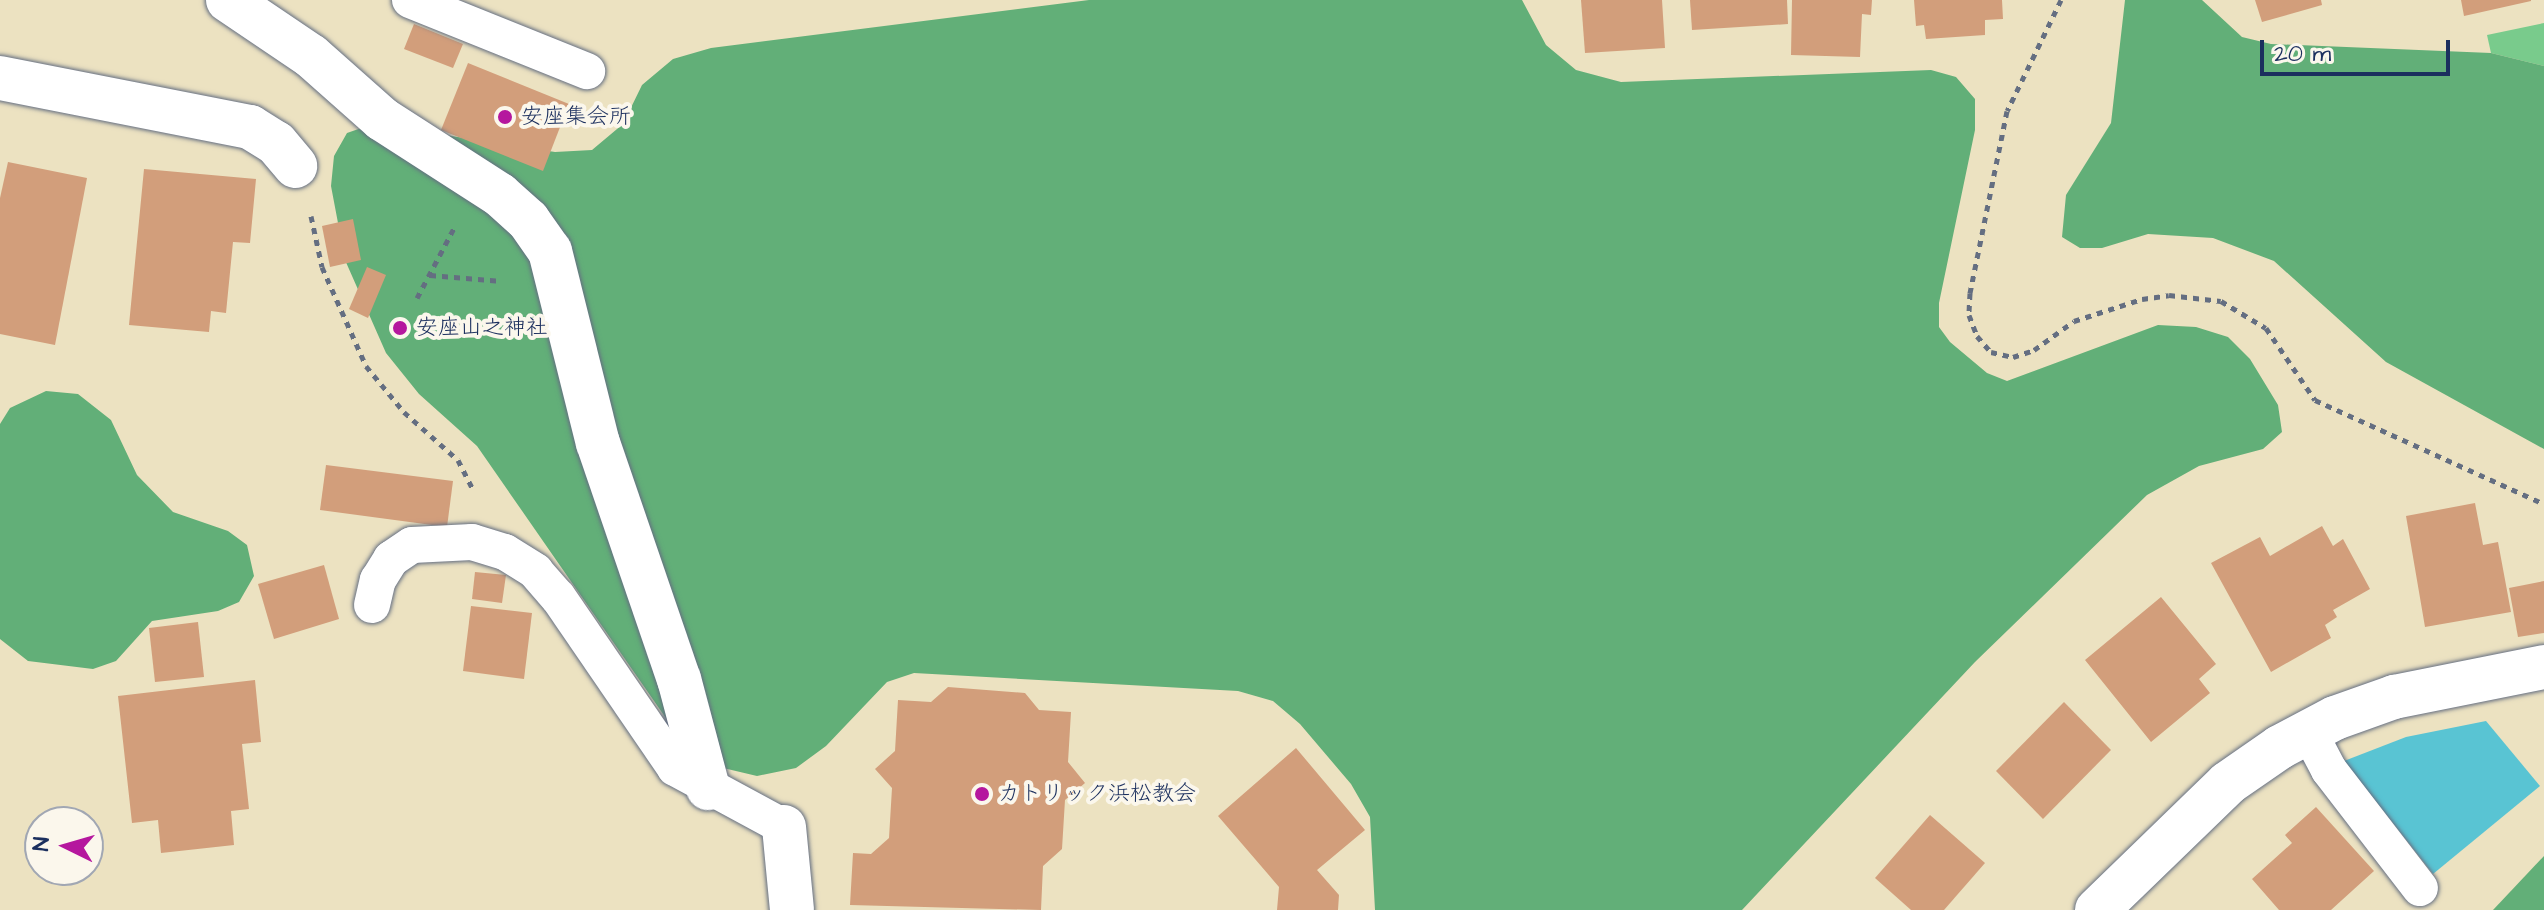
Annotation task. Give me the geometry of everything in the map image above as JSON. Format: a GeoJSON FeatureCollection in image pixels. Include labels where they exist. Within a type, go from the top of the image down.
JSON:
{"type":"FeatureCollection","features":[{"type":"Feature","properties":{"kind":"street"},"geometry":{"type":"LineString","coordinates":[[228,0],[311,56],[382,119],[479,182],[528,220],[550,251],[598,443],[679,679],[708,788]]}},
{"type":"Feature","properties":{"kind":"street"},"geometry":{"type":"LineString","coordinates":[[0,78],[250,127],[276,143],[295,166]]}},
{"type":"Feature","properties":{"kind":"street"},"geometry":{"type":"LineString","coordinates":[[2097,910],[2228,783],[2309,732],[2394,697],[2544,667]]}},
{"type":"Feature","properties":{"kind":"street"},"geometry":{"type":"LineString","coordinates":[[784,827],[792,910]]}},
{"type":"Feature","properties":{"kind":"lane"},"geometry":{"type":"LineString","coordinates":[[410,0],[587,71]]}},
{"type":"Feature","properties":{"kind":"lane"},"geometry":{"type":"LineString","coordinates":[[372,605],[378,580],[391,559],[412,545],[460,541],[494,549],[535,571],[650,738],[675,768],[784,827]]}},
{"type":"Feature","properties":{"kind":"lane"},"geometry":{"type":"LineString","coordinates":[[2309,732],[2329,770],[2420,888]]}},
{"type":"Feature","properties":{"kind":"path"},"geometry":{"type":"LineString","coordinates":[[2061,0],[2007,111],[1970,293],[1969,315],[1977,336],[1991,352],[2013,357],[2034,350],[2074,321],[2142,299],[2169,295],[2221,301],[2266,328],[2315,400],[2544,504]]}},
{"type":"Feature","properties":{"kind":"path"},"geometry":{"type":"LineString","coordinates":[[295,166],[308,199],[322,267],[350,336],[383,390],[458,460],[494,549]]}},
{"type":"Feature","properties":{"kind":"path"},"geometry":{"type":"LineString","coordinates":[[417,298],[479,182]]}},
{"type":"Feature","properties":{"kind":"green space"},"geometry":{"type":"Polygon","coordinates":[[[1089,0],[1522,0],[1546,45],[1576,70],[1621,82],[1931,70],[1956,77],[1975,99],[1975,130],[1939,303],[1939,327],[1950,342],[1987,373],[2007,381],[2158,325],[2196,327],[2228,337],[2250,359],[2278,405],[2282,432],[2263,449],[2199,466],[2147,495],[1975,662],[1742,910],[1375,910],[1370,817],[1351,784],[1300,724],[1273,701],[1238,691],[914,673],[887,682],[826,746],[796,768],[757,776],[719,767],[670,724],[477,446],[419,394],[386,353],[345,260],[331,186],[334,156],[347,133],[373,124],[555,152],[592,150],[623,124],[642,85],[673,59],[711,48],[1089,0]]]}},
{"type":"Feature","properties":{"kind":"green space"},"geometry":{"type":"Polygon","coordinates":[[[2125,0],[2202,0],[2242,37],[2271,44],[2491,53],[2544,66],[2544,449],[2386,362],[2274,261],[2213,238],[2148,234],[2102,248],[2080,248],[2062,237],[2066,195],[2111,123],[2125,0]]]}},
{"type":"Feature","properties":{"kind":"green space"},"geometry":{"type":"Polygon","coordinates":[[[2544,23],[2544,66],[2491,53],[2487,35],[2544,23]]]}},
{"type":"Feature","properties":{"kind":"green space"},"geometry":{"type":"Polygon","coordinates":[[[46,391],[78,394],[111,420],[137,475],[173,512],[228,531],[247,545],[254,576],[239,602],[218,611],[152,621],[116,661],[93,669],[28,661],[0,639],[0,424],[10,408],[46,391]]]}},
{"type":"Feature","properties":{"kind":"green space"},"geometry":{"type":"Polygon","coordinates":[[[2544,856],[2544,910],[2493,910],[2544,856]]]}},
{"type":"Feature","properties":{"kind":"water"},"geometry":{"type":"Polygon","coordinates":[[[2486,721],[2540,786],[2433,874],[2344,761],[2406,737],[2486,721]]]}},
{"type":"Feature","properties":{"kind":"building"},"geometry":{"type":"Polygon","coordinates":[[[1581,0],[1662,0],[1665,48],[1585,53],[1581,0]]]}},
{"type":"Feature","properties":{"kind":"building"},"geometry":{"type":"Polygon","coordinates":[[[1690,0],[1787,0],[1788,24],[1692,30],[1690,0]]]}},
{"type":"Feature","properties":{"kind":"building"},"geometry":{"type":"Polygon","coordinates":[[[1792,0],[1872,0],[1871,15],[1862,14],[1860,57],[1791,55],[1792,0]]]}},
{"type":"Feature","properties":{"kind":"building"},"geometry":{"type":"Polygon","coordinates":[[[1914,0],[2002,0],[2003,19],[1985,20],[1985,35],[1926,39],[1924,25],[1916,26],[1914,0]]]}},
{"type":"Feature","properties":{"kind":"building"},"geometry":{"type":"Polygon","coordinates":[[[2255,0],[2321,0],[2322,5],[2262,22],[2255,0]]]}},
{"type":"Feature","properties":{"kind":"building"},"geometry":{"type":"Polygon","coordinates":[[[2461,0],[2531,0],[2531,1],[2464,16],[2461,0]]]}},
{"type":"Feature","properties":{"kind":"building"},"geometry":{"type":"Polygon","coordinates":[[[414,24],[463,44],[453,68],[404,49],[414,24]]]}},
{"type":"Feature","properties":{"kind":"building","name":"安座集会所"},"geometry":{"type":"Polygon","coordinates":[[[468,63],[569,104],[543,171],[441,130],[468,63]]]}},
{"type":"Feature","properties":{"kind":"building"},"geometry":{"type":"Polygon","coordinates":[[[8,162],[87,178],[55,345],[0,334],[0,198],[8,162]]]}},
{"type":"Feature","properties":{"kind":"building"},"geometry":{"type":"Polygon","coordinates":[[[144,169],[256,179],[250,243],[233,242],[226,313],[211,311],[209,332],[129,325],[144,169]]]}},
{"type":"Feature","properties":{"kind":"building"},"geometry":{"type":"Polygon","coordinates":[[[353,219],[361,260],[330,267],[322,226],[353,219]]]}},
{"type":"Feature","properties":{"kind":"building"},"geometry":{"type":"Polygon","coordinates":[[[367,267],[386,275],[368,318],[349,309],[367,267]]]}},
{"type":"Feature","properties":{"kind":"building","name":"安座山之神社"},"geometry":{"type":"Polygon","coordinates":[[[397,319],[410,327],[404,339],[390,330],[397,319]]]}},
{"type":"Feature","properties":{"kind":"building"},"geometry":{"type":"Polygon","coordinates":[[[326,465],[453,481],[447,527],[320,510],[326,465]]]}},
{"type":"Feature","properties":{"kind":"building"},"geometry":{"type":"Polygon","coordinates":[[[2475,503],[2483,545],[2498,542],[2511,612],[2425,627],[2406,516],[2475,503]]]}},
{"type":"Feature","properties":{"kind":"building"},"geometry":{"type":"Polygon","coordinates":[[[2322,526],[2333,546],[2343,539],[2370,589],[2333,610],[2337,617],[2325,625],[2331,638],[2271,672],[2211,563],[2260,537],[2270,556],[2322,526]]]}},
{"type":"Feature","properties":{"kind":"building"},"geometry":{"type":"Polygon","coordinates":[[[324,565],[339,619],[274,639],[258,584],[324,565]]]}},
{"type":"Feature","properties":{"kind":"building"},"geometry":{"type":"Polygon","coordinates":[[[475,572],[506,575],[502,603],[472,599],[475,572]]]}},
{"type":"Feature","properties":{"kind":"building"},"geometry":{"type":"Polygon","coordinates":[[[2544,581],[2544,633],[2518,637],[2509,588],[2544,581]]]}},
{"type":"Feature","properties":{"kind":"building"},"geometry":{"type":"Polygon","coordinates":[[[2161,597],[2216,664],[2199,679],[2210,693],[2151,742],[2085,660],[2161,597]]]}},
{"type":"Feature","properties":{"kind":"building"},"geometry":{"type":"Polygon","coordinates":[[[471,606],[532,613],[524,679],[463,671],[471,606]]]}},
{"type":"Feature","properties":{"kind":"building"},"geometry":{"type":"Polygon","coordinates":[[[198,622],[204,677],[155,682],[149,628],[198,622]]]}},
{"type":"Feature","properties":{"kind":"building"},"geometry":{"type":"Polygon","coordinates":[[[255,680],[261,742],[242,744],[249,809],[231,811],[234,845],[161,853],[158,820],[132,823],[118,696],[255,680]]]}},
{"type":"Feature","properties":{"kind":"building","name":"カトリック浜松教会"},"geometry":{"type":"Polygon","coordinates":[[[948,687],[1025,693],[1039,710],[1071,712],[1068,762],[1085,783],[1065,800],[1062,849],[1043,866],[1041,910],[850,905],[853,853],[871,854],[889,838],[892,788],[875,769],[895,751],[898,700],[931,702],[948,687]]]}},
{"type":"Feature","properties":{"kind":"building"},"geometry":{"type":"Polygon","coordinates":[[[2064,702],[2111,750],[2043,819],[1996,771],[2064,702]]]}},
{"type":"Feature","properties":{"kind":"building"},"geometry":{"type":"Polygon","coordinates":[[[1296,748],[1365,830],[1317,870],[1339,895],[1338,910],[1277,910],[1279,887],[1218,816],[1296,748]]]}},
{"type":"Feature","properties":{"kind":"building"},"geometry":{"type":"Polygon","coordinates":[[[2316,807],[2374,871],[2331,910],[2279,910],[2252,879],[2292,843],[2285,835],[2316,807]]]}},
{"type":"Feature","properties":{"kind":"building"},"geometry":{"type":"Polygon","coordinates":[[[1930,815],[1985,863],[1944,910],[1911,910],[1875,878],[1930,815]]]}},
{"type":"Feature","properties":{"kind":"place","name":"安座集会所"},"geometry":{"type":"Point","coordinates":[505,117]}},
{"type":"Feature","properties":{"kind":"place","name":"安座山之神社"},"geometry":{"type":"Point","coordinates":[400,328]}},
{"type":"Feature","properties":{"kind":"place","name":"カトリック浜松教会"},"geometry":{"type":"Point","coordinates":[982,794]}}]}
